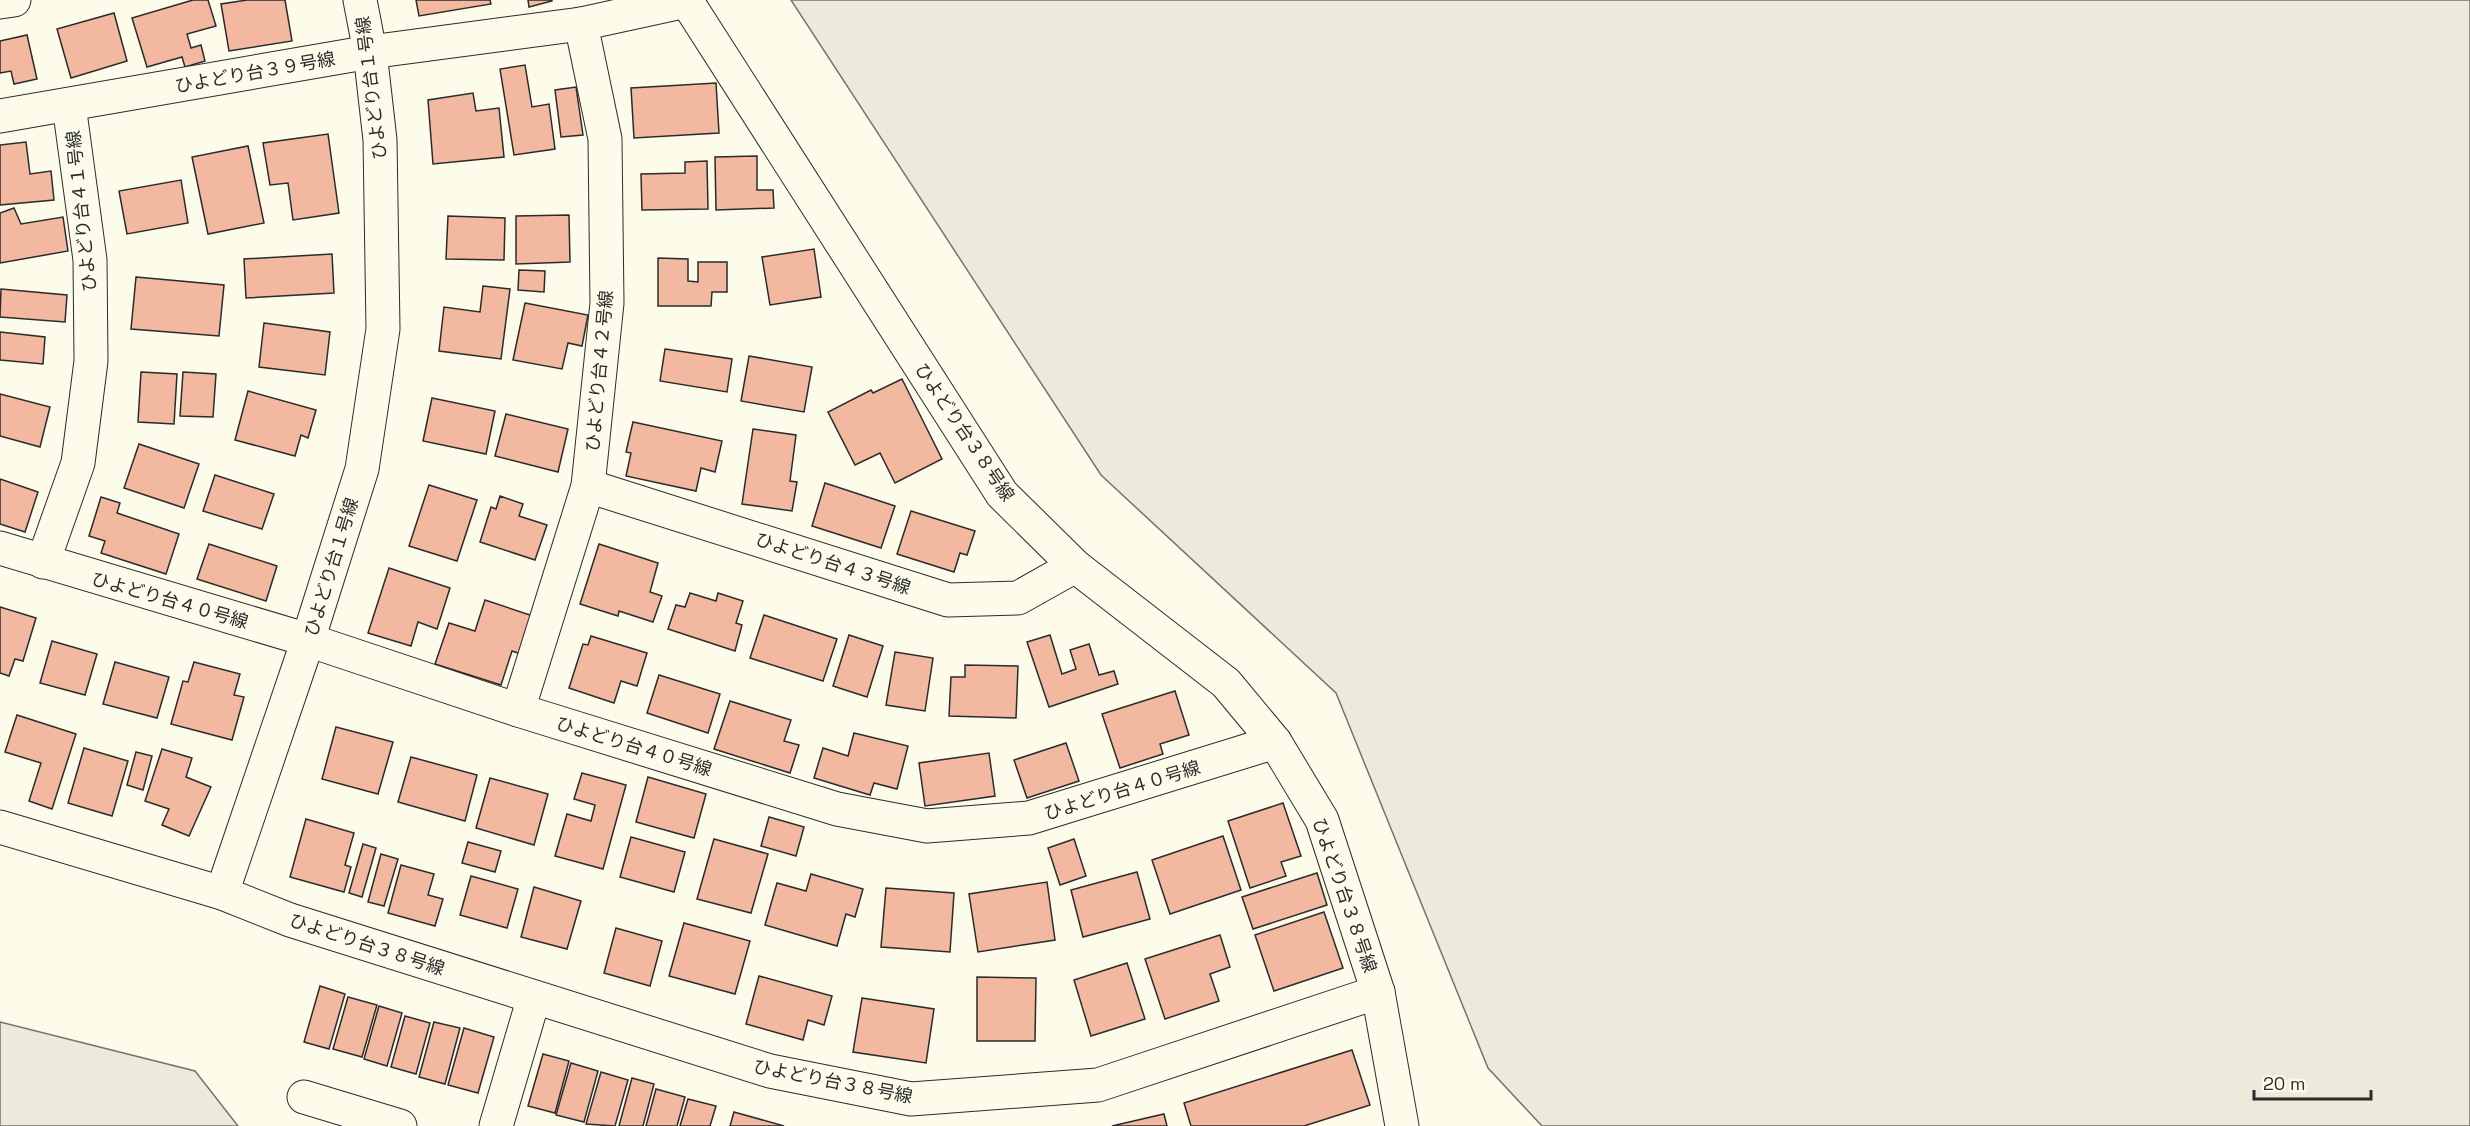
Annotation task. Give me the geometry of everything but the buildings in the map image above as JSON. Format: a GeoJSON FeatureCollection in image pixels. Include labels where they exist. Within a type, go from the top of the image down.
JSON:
{"type":"FeatureCollection","features":[{"type":"Feature","properties":{"kind":"street"},"geometry":{"type":"LineString","coordinates":[[0,2],[14,0]]}},
{"type":"Feature","properties":{"kind":"street","name":"ひよどり台１号線"},"geometry":{"type":"LineString","coordinates":[[222,893],[308,640],[362,469],[383,329],[380,140],[370,52],[360,0]]}},
{"type":"Feature","properties":{"kind":"street","name":"ひよどり台３９号線"},"geometry":{"type":"LineString","coordinates":[[0,116],[370,52],[581,24],[687,1]]}},
{"type":"Feature","properties":{"kind":"street","name":"ひよどり台３８号線"},"geometry":{"type":"LineString","coordinates":[[222,893],[290,920],[770,1071],[911,1099],[1098,1085],[1378,992],[1322,820],[1275,742],[1226,683],[1075,566],[1002,494],[687,1]]}},
{"type":"Feature","properties":{"kind":"street","name":"ひよどり台４２号線"},"geometry":{"type":"LineString","coordinates":[[518,710],[588,486],[607,303],[605,139],[581,24]]}},
{"type":"Feature","properties":{"kind":"street","name":"ひよどり台４１号線"},"geometry":{"type":"LineString","coordinates":[[43,562],[78,463],[91,361],[90,260],[69,105]]}},
{"type":"Feature","properties":{"kind":"street","name":"ひよどり台４３号線"},"geometry":{"type":"LineString","coordinates":[[588,486],[948,600],[1018,598],[1075,566]]}},
{"type":"Feature","properties":{"kind":"street","name":"ひよどり台４０号線"},"geometry":{"type":"LineString","coordinates":[[0,548],[308,640],[518,710],[837,809],[927,826],[1029,818],[1275,742]]}},
{"type":"Feature","properties":{"kind":"street"},"geometry":{"type":"LineString","coordinates":[[0,827],[222,893]]}},
{"type":"Feature","properties":{"kind":"street"},"geometry":{"type":"LineString","coordinates":[[1378,992],[1402,1126]]}},
{"type":"Feature","properties":{"kind":"street"},"geometry":{"type":"LineString","coordinates":[[496,1126],[534,997]]}},
{"type":"Feature","properties":{"kind":"street"},"geometry":{"type":"LineString","coordinates":[[304,1097],[400,1126]]}},
{"type":"Feature","properties":{"kind":"shaded area"},"geometry":{"type":"Polygon","coordinates":[[[791,0],[2470,0],[2470,1126],[1542,1126],[1488,1068],[1336,693],[1101,475],[791,0]]]}},
{"type":"Feature","properties":{"kind":"shaded area"},"geometry":{"type":"Polygon","coordinates":[[[0,1022],[195,1071],[238,1126],[0,1126],[0,1022]]]}}]}
